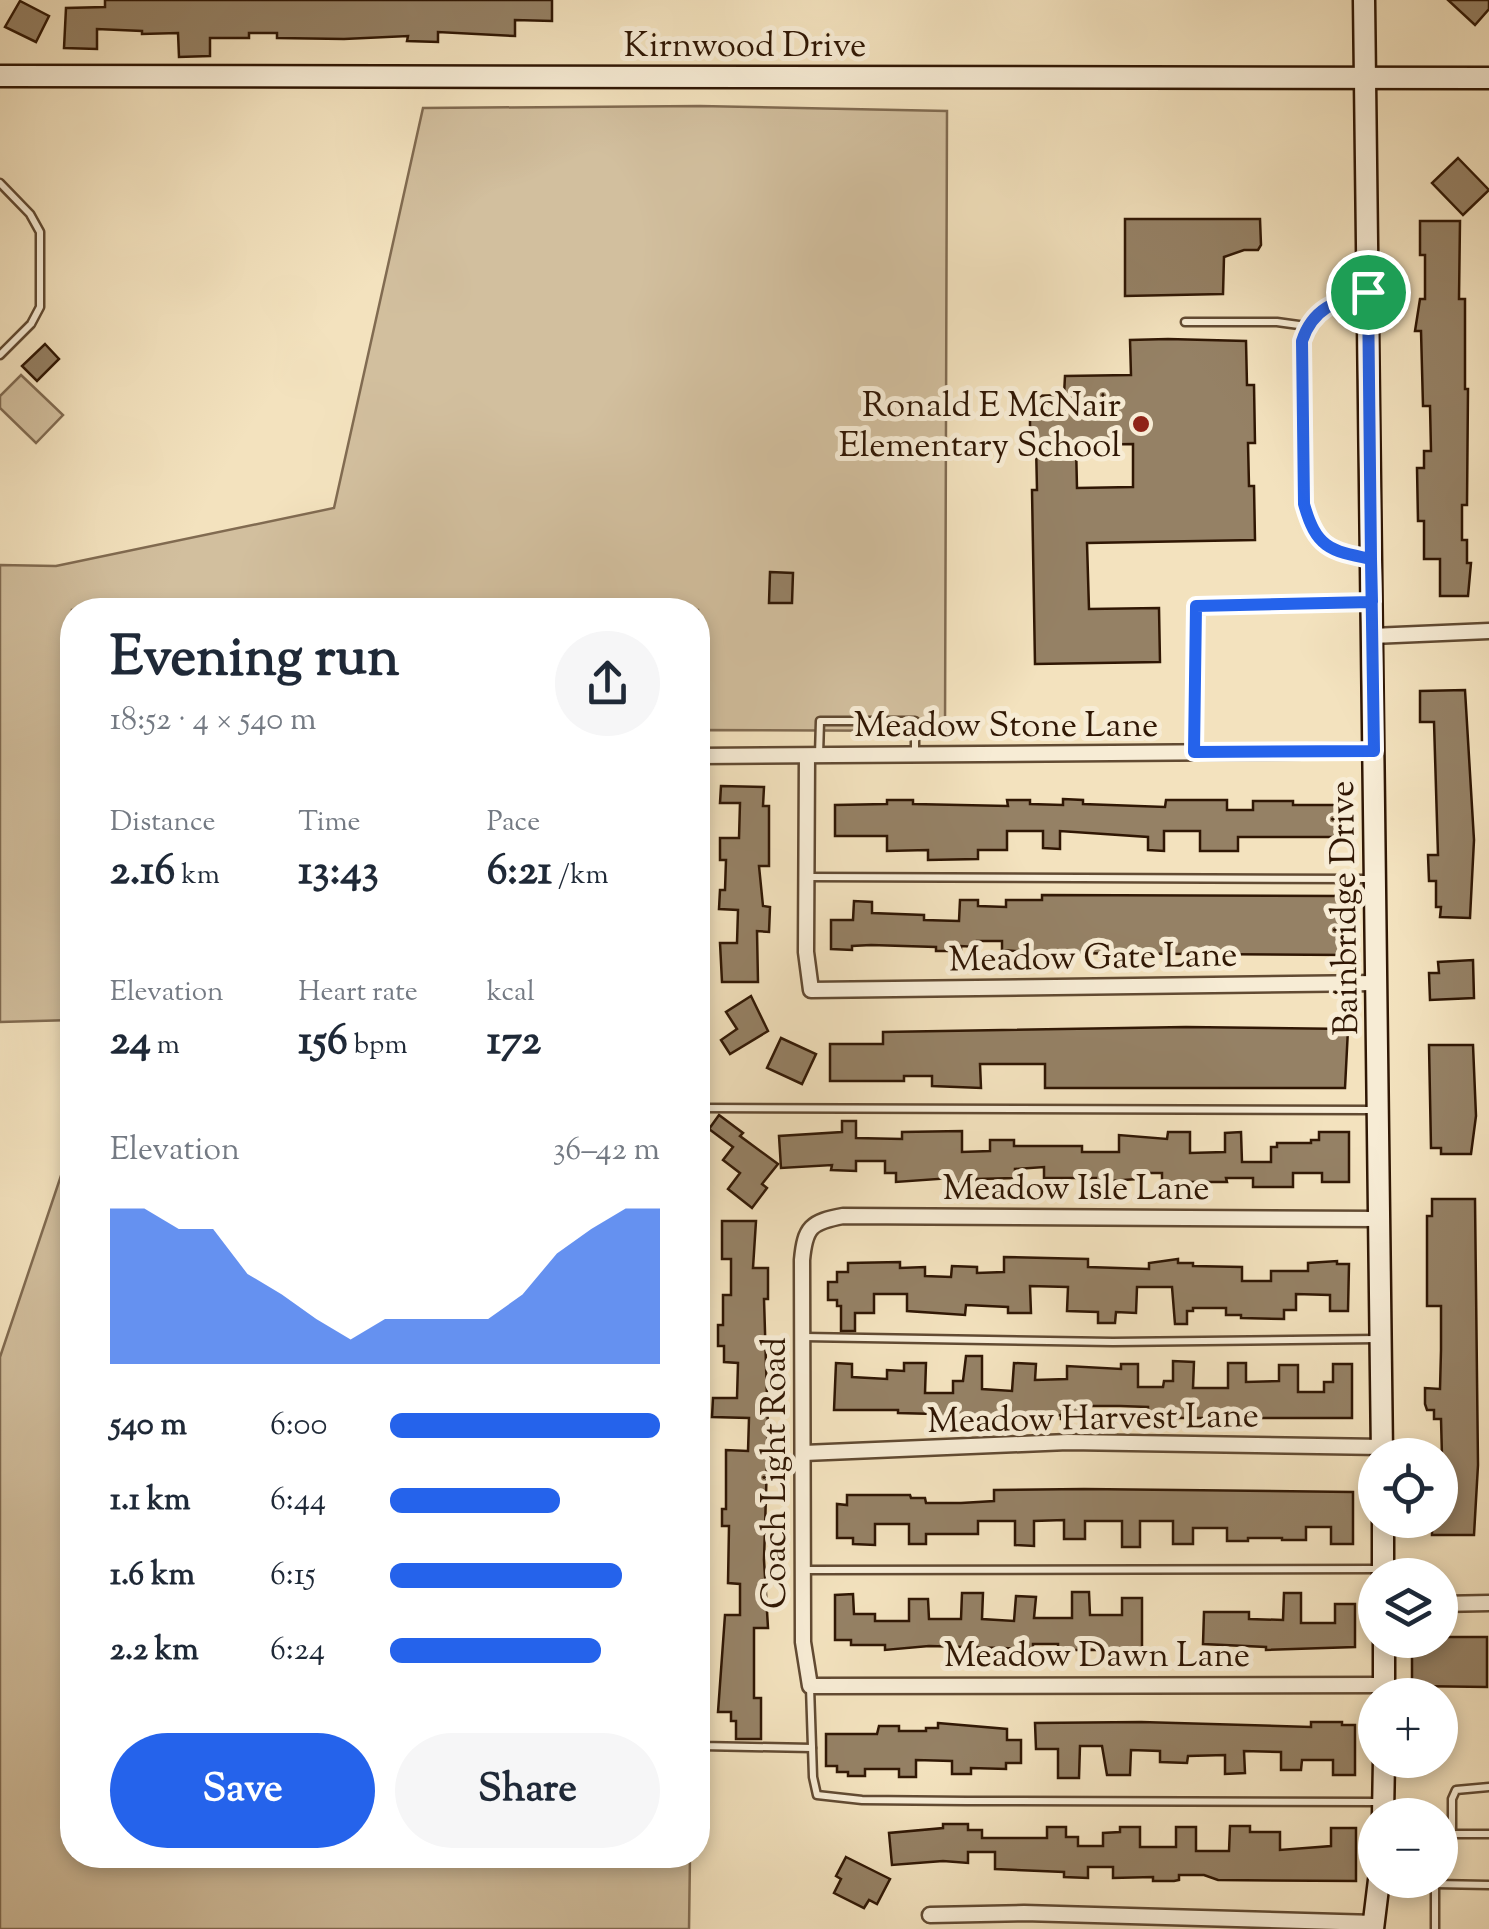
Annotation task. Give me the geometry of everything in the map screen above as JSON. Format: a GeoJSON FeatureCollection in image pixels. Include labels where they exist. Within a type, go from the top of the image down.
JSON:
{"type":"FeatureCollection","features":[{"type":"Feature","properties":{"kind":"street","name":"Bainbridge Drive"},"geometry":{"type":"LineString","coordinates":[[1364,0],[1382,1438]]}},
{"type":"Feature","properties":{"kind":"street","name":"Kirnwood Drive"},"geometry":{"type":"LineString","coordinates":[[0,76],[1489,78]]}},
{"type":"Feature","properties":{"kind":"street"},"geometry":{"type":"LineString","coordinates":[[1372,636],[1489,631]]}},
{"type":"Feature","properties":{"kind":"street","name":"Meadow Stone Lane"},"geometry":{"type":"LineString","coordinates":[[710,756],[1374,751]]}},
{"type":"Feature","properties":{"kind":"street"},"geometry":{"type":"LineString","coordinates":[[806,878],[813,755]]}},
{"type":"Feature","properties":{"kind":"street","name":"Meadow Gate Lane"},"geometry":{"type":"LineString","coordinates":[[806,878],[806,952],[811,990],[1376,983]]}},
{"type":"Feature","properties":{"kind":"street","name":"Meadow Isle Lane"},"geometry":{"type":"LineString","coordinates":[[802,1260],[804,1236],[818,1221],[843,1216],[1379,1219]]}},
{"type":"Feature","properties":{"kind":"street","name":"Coach Light Road"},"geometry":{"type":"LineString","coordinates":[[802,1260],[803,1642],[810,1686]]}},
{"type":"Feature","properties":{"kind":"street","name":"Meadow Harvest Lane"},"geometry":{"type":"LineString","coordinates":[[804,1453],[1068,1442],[1358,1450]]}},
{"type":"Feature","properties":{"kind":"street"},"geometry":{"type":"LineString","coordinates":[[1458,1604],[1489,1603]]}},
{"type":"Feature","properties":{"kind":"street","name":"Meadow Dawn Lane"},"geometry":{"type":"LineString","coordinates":[[810,1686],[1358,1690]]}},
{"type":"Feature","properties":{"kind":"street"},"geometry":{"type":"LineString","coordinates":[[930,1915],[1024,1913],[1374,1926],[1377,1898]]}},
{"type":"Feature","properties":{"kind":"lane"},"geometry":{"type":"LineString","coordinates":[[0,183],[30,214],[40,232],[40,308],[31,324],[0,355]]}},
{"type":"Feature","properties":{"kind":"lane"},"geometry":{"type":"LineString","coordinates":[[1368,292],[1332,302],[1317,312],[1306,326],[1302,341],[1307,515],[1319,541],[1339,553],[1371,559]]}},
{"type":"Feature","properties":{"kind":"lane"},"geometry":{"type":"LineString","coordinates":[[1185,322],[1276,322],[1306,326]]}},
{"type":"Feature","properties":{"kind":"lane"},"geometry":{"type":"LineString","coordinates":[[1194,752],[1196,606],[1372,602]]}},
{"type":"Feature","properties":{"kind":"lane"},"geometry":{"type":"LineString","coordinates":[[813,755],[820,721],[914,721],[915,755]]}},
{"type":"Feature","properties":{"kind":"lane"},"geometry":{"type":"LineString","coordinates":[[806,878],[1375,879]]}},
{"type":"Feature","properties":{"kind":"lane"},"geometry":{"type":"LineString","coordinates":[[710,1108],[1378,1110]]}},
{"type":"Feature","properties":{"kind":"lane"},"geometry":{"type":"LineString","coordinates":[[803,1337],[1113,1342],[1380,1339]]}},
{"type":"Feature","properties":{"kind":"lane"},"geometry":{"type":"LineString","coordinates":[[804,1570],[1358,1572]]}},
{"type":"Feature","properties":{"kind":"lane"},"geometry":{"type":"LineString","coordinates":[[810,1686],[817,1795],[1358,1808]]}},
{"type":"Feature","properties":{"kind":"lane"},"geometry":{"type":"LineString","coordinates":[[710,1746],[812,1748]]}},
{"type":"Feature","properties":{"kind":"lane"},"geometry":{"type":"LineString","coordinates":[[1452,1798],[1456,1790],[1489,1787]]}},
{"type":"Feature","properties":{"kind":"lane"},"geometry":{"type":"LineString","coordinates":[[1458,1834],[1489,1834]]}},
{"type":"Feature","properties":{"kind":"lane"},"geometry":{"type":"LineString","coordinates":[[1458,1883],[1489,1884]]}},
{"type":"Feature","properties":{"kind":"lane"},"geometry":{"type":"LineString","coordinates":[[1435,1929],[1436,1898]]}},
{"type":"Feature","properties":{"kind":"shaded area"},"geometry":{"type":"Polygon","coordinates":[[[700,106],[947,111],[945,731],[710,730],[710,598],[60,598],[60,1020],[0,1022],[0,565],[56,566],[334,508],[423,108],[700,106]]]}},
{"type":"Feature","properties":{"kind":"shaded area"},"geometry":{"type":"Polygon","coordinates":[[[21,375],[63,415],[36,443],[0,408],[0,396],[21,375]]]}},
{"type":"Feature","properties":{"kind":"shaded area"},"geometry":{"type":"Polygon","coordinates":[[[60,1179],[60,1868],[690,1868],[689,1929],[0,1929],[0,1357],[60,1179]]]}},
{"type":"Feature","properties":{"kind":"building"},"geometry":{"type":"Polygon","coordinates":[[[105,0],[552,0],[552,21],[515,20],[515,36],[438,32],[438,42],[407,41],[408,36],[277,38],[277,33],[249,33],[249,38],[210,38],[210,56],[179,57],[178,33],[97,29],[97,49],[64,48],[66,8],[105,7],[105,0]]]}},
{"type":"Feature","properties":{"kind":"building"},"geometry":{"type":"Polygon","coordinates":[[[1448,0],[1489,0],[1489,9],[1475,25],[1448,0]]]}},
{"type":"Feature","properties":{"kind":"building"},"geometry":{"type":"Polygon","coordinates":[[[20,1],[49,16],[36,42],[5,27],[20,1]]]}},
{"type":"Feature","properties":{"kind":"building"},"geometry":{"type":"Polygon","coordinates":[[[1458,158],[1489,190],[1463,215],[1432,183],[1458,158]]]}},
{"type":"Feature","properties":{"kind":"building"},"geometry":{"type":"Polygon","coordinates":[[[1125,219],[1260,219],[1261,245],[1258,250],[1224,257],[1223,294],[1125,296],[1125,219]]]}},
{"type":"Feature","properties":{"kind":"building"},"geometry":{"type":"Polygon","coordinates":[[[1420,221],[1460,221],[1459,299],[1465,299],[1468,389],[1467,505],[1462,505],[1462,540],[1467,540],[1467,563],[1471,563],[1468,596],[1440,596],[1440,559],[1424,559],[1424,521],[1418,521],[1417,468],[1424,468],[1424,451],[1431,451],[1430,406],[1423,406],[1421,331],[1415,331],[1420,299],[1425,299],[1420,221]]]}},
{"type":"Feature","properties":{"kind":"building"},"geometry":{"type":"Polygon","coordinates":[[[1130,340],[1246,341],[1247,385],[1254,385],[1255,443],[1248,443],[1255,540],[1087,543],[1089,609],[1159,608],[1160,662],[1035,664],[1032,490],[1037,490],[1036,444],[1030,444],[1030,396],[1064,395],[1065,376],[1131,375],[1130,340]],[[1133,444],[1076,445],[1077,488],[1133,487],[1133,444]]]}},
{"type":"Feature","properties":{"kind":"building"},"geometry":{"type":"Polygon","coordinates":[[[45,344],[59,359],[37,381],[22,366],[45,344]]]}},
{"type":"Feature","properties":{"kind":"building"},"geometry":{"type":"Polygon","coordinates":[[[770,572],[793,573],[792,603],[769,603],[770,572]]]}},
{"type":"Feature","properties":{"kind":"building"},"geometry":{"type":"Polygon","coordinates":[[[1465,690],[1474,840],[1470,918],[1440,917],[1436,881],[1429,881],[1428,855],[1438,855],[1434,722],[1420,722],[1420,691],[1465,690]]]}},
{"type":"Feature","properties":{"kind":"building"},"geometry":{"type":"Polygon","coordinates":[[[721,786],[764,787],[763,806],[769,806],[769,866],[759,866],[763,906],[770,907],[769,932],[757,931],[758,982],[722,982],[720,943],[737,943],[738,910],[719,909],[720,890],[725,890],[726,860],[720,860],[720,838],[739,838],[740,803],[720,803],[721,786]]]}},
{"type":"Feature","properties":{"kind":"building"},"geometry":{"type":"Polygon","coordinates":[[[1063,799],[1083,800],[1083,804],[1165,807],[1166,800],[1227,800],[1227,810],[1253,810],[1253,801],[1343,805],[1343,837],[1238,837],[1238,851],[1200,851],[1200,831],[1164,831],[1164,851],[1148,850],[1148,837],[1060,831],[1060,849],[1043,848],[1043,831],[1007,831],[1007,850],[978,850],[978,859],[928,860],[928,850],[887,851],[887,836],[835,836],[835,805],[913,800],[913,804],[1008,806],[1007,800],[1030,800],[1030,804],[1063,805],[1063,799]]]}},
{"type":"Feature","properties":{"kind":"building"},"geometry":{"type":"Polygon","coordinates":[[[1042,895],[1343,896],[1345,955],[1040,953],[1002,950],[1002,941],[977,941],[977,947],[961,946],[961,951],[871,945],[852,946],[852,950],[831,949],[831,920],[853,920],[854,901],[872,902],[872,913],[959,921],[960,900],[978,900],[978,906],[1006,907],[1006,900],[1042,900],[1042,895]]]}},
{"type":"Feature","properties":{"kind":"building"},"geometry":{"type":"Polygon","coordinates":[[[1473,960],[1474,998],[1430,1000],[1429,973],[1439,973],[1438,962],[1473,960]]]}},
{"type":"Feature","properties":{"kind":"building"},"geometry":{"type":"Polygon","coordinates":[[[751,996],[768,1031],[730,1054],[721,1040],[737,1029],[726,1012],[751,996]]]}},
{"type":"Feature","properties":{"kind":"building"},"geometry":{"type":"Polygon","coordinates":[[[1186,1027],[1348,1029],[1345,1088],[1045,1088],[1045,1064],[980,1064],[981,1088],[932,1086],[932,1076],[904,1076],[904,1081],[830,1081],[830,1044],[883,1044],[883,1032],[1186,1027]]]}},
{"type":"Feature","properties":{"kind":"building"},"geometry":{"type":"Polygon","coordinates":[[[781,1038],[816,1054],[802,1084],[767,1068],[781,1038]]]}},
{"type":"Feature","properties":{"kind":"building"},"geometry":{"type":"Polygon","coordinates":[[[1429,1045],[1473,1045],[1476,1116],[1471,1154],[1441,1154],[1441,1148],[1431,1148],[1429,1045]]]}},
{"type":"Feature","properties":{"kind":"building"},"geometry":{"type":"Polygon","coordinates":[[[719,1115],[778,1164],[762,1184],[767,1188],[752,1208],[728,1189],[740,1173],[723,1160],[733,1147],[710,1128],[719,1115]]]}},
{"type":"Feature","properties":{"kind":"building"},"geometry":{"type":"Polygon","coordinates":[[[842,1121],[856,1121],[856,1138],[902,1139],[902,1132],[962,1131],[962,1152],[990,1151],[990,1140],[1014,1140],[1014,1146],[1082,1146],[1082,1152],[1119,1152],[1119,1135],[1167,1139],[1168,1132],[1190,1132],[1190,1153],[1225,1152],[1225,1133],[1241,1132],[1242,1162],[1271,1162],[1271,1147],[1277,1147],[1277,1143],[1311,1143],[1319,1140],[1319,1132],[1349,1132],[1349,1182],[1322,1182],[1322,1173],[1293,1173],[1293,1187],[1253,1187],[1253,1178],[1162,1182],[1162,1173],[1137,1173],[1137,1179],[1096,1182],[1096,1178],[1044,1178],[1044,1167],[1015,1169],[1015,1178],[977,1182],[951,1183],[951,1178],[896,1182],[896,1173],[885,1173],[885,1161],[856,1161],[856,1171],[831,1170],[832,1165],[781,1168],[779,1136],[842,1132],[842,1121]]]}},
{"type":"Feature","properties":{"kind":"building"},"geometry":{"type":"Polygon","coordinates":[[[1432,1199],[1475,1199],[1478,1465],[1474,1535],[1458,1535],[1458,1438],[1442,1438],[1441,1419],[1434,1419],[1434,1410],[1427,1410],[1425,1404],[1425,1388],[1440,1389],[1441,1306],[1427,1306],[1427,1216],[1432,1216],[1432,1199]]]}},
{"type":"Feature","properties":{"kind":"building"},"geometry":{"type":"Polygon","coordinates":[[[722,1221],[756,1221],[753,1268],[768,1268],[768,1299],[764,1299],[768,1429],[764,1560],[768,1628],[754,1628],[754,1698],[761,1698],[761,1739],[736,1739],[736,1721],[731,1721],[731,1712],[718,1712],[725,1615],[740,1615],[740,1584],[728,1583],[729,1526],[722,1526],[722,1509],[726,1509],[726,1450],[748,1451],[749,1418],[712,1417],[713,1398],[737,1398],[738,1363],[724,1362],[724,1346],[718,1346],[723,1295],[731,1295],[731,1259],[722,1259],[722,1221]]]}},
{"type":"Feature","properties":{"kind":"building"},"geometry":{"type":"Polygon","coordinates":[[[1004,1257],[1088,1259],[1088,1267],[1149,1269],[1149,1263],[1178,1259],[1178,1263],[1193,1266],[1242,1267],[1242,1281],[1271,1281],[1271,1271],[1308,1271],[1308,1263],[1337,1261],[1349,1264],[1348,1311],[1330,1311],[1330,1295],[1296,1294],[1296,1310],[1284,1310],[1284,1319],[1241,1318],[1226,1315],[1226,1308],[1193,1308],[1187,1311],[1187,1324],[1175,1324],[1172,1287],[1137,1287],[1136,1313],[1116,1312],[1115,1323],[1098,1323],[1098,1312],[1067,1311],[1068,1287],[1030,1286],[1031,1313],[1008,1313],[1008,1307],[966,1305],[965,1315],[907,1311],[907,1294],[874,1294],[874,1313],[855,1313],[855,1331],[841,1331],[841,1306],[837,1306],[837,1300],[828,1300],[828,1282],[837,1282],[837,1272],[848,1272],[848,1263],[900,1262],[900,1268],[925,1267],[925,1276],[951,1277],[952,1266],[977,1267],[977,1273],[1004,1272],[1004,1257]]]}},
{"type":"Feature","properties":{"kind":"building"},"geometry":{"type":"Polygon","coordinates":[[[966,1356],[982,1356],[982,1389],[1012,1391],[1014,1363],[1036,1364],[1035,1380],[1067,1379],[1067,1366],[1121,1369],[1121,1364],[1138,1364],[1138,1387],[1163,1387],[1164,1381],[1173,1381],[1173,1361],[1194,1362],[1193,1388],[1228,1388],[1228,1363],[1246,1363],[1246,1382],[1279,1381],[1279,1365],[1298,1365],[1298,1392],[1324,1392],[1324,1382],[1333,1382],[1333,1364],[1352,1364],[1352,1418],[1148,1418],[1148,1407],[1120,1406],[1087,1406],[1088,1418],[1061,1419],[1061,1415],[1033,1419],[936,1418],[936,1414],[898,1410],[834,1410],[836,1363],[852,1364],[852,1377],[887,1379],[887,1370],[904,1371],[904,1363],[926,1363],[925,1393],[953,1393],[953,1381],[963,1381],[966,1356]]]}},
{"type":"Feature","properties":{"kind":"building"},"geometry":{"type":"Polygon","coordinates":[[[994,1490],[1353,1492],[1353,1544],[1331,1544],[1331,1527],[1306,1527],[1306,1540],[1248,1541],[1227,1541],[1227,1528],[1193,1528],[1193,1544],[1173,1544],[1173,1521],[1140,1521],[1140,1547],[1122,1547],[1122,1521],[1085,1521],[1085,1539],[1064,1539],[1064,1520],[1034,1521],[1034,1546],[1015,1545],[1015,1521],[978,1521],[978,1534],[926,1534],[926,1544],[909,1544],[909,1524],[875,1524],[875,1545],[853,1544],[853,1538],[837,1538],[837,1504],[847,1505],[847,1495],[910,1495],[925,1498],[926,1503],[961,1503],[994,1501],[994,1490]]]}},
{"type":"Feature","properties":{"kind":"building"},"geometry":{"type":"Polygon","coordinates":[[[1072,1592],[1089,1592],[1090,1615],[1122,1615],[1122,1598],[1142,1598],[1142,1650],[1058,1650],[1058,1644],[1033,1644],[1033,1649],[929,1646],[885,1650],[885,1645],[851,1645],[851,1640],[835,1640],[835,1595],[853,1594],[854,1614],[875,1614],[875,1621],[909,1621],[909,1599],[928,1599],[929,1619],[961,1619],[962,1593],[983,1593],[982,1619],[1014,1621],[1016,1596],[1036,1597],[1034,1618],[1072,1618],[1072,1592]]]}},
{"type":"Feature","properties":{"kind":"building"},"geometry":{"type":"Polygon","coordinates":[[[1284,1593],[1301,1593],[1301,1623],[1335,1623],[1335,1604],[1355,1604],[1355,1647],[1266,1650],[1203,1644],[1204,1612],[1249,1612],[1249,1619],[1283,1620],[1284,1593]]]}},
{"type":"Feature","properties":{"kind":"building"},"geometry":{"type":"Polygon","coordinates":[[[1458,1637],[1487,1637],[1487,1687],[1458,1687],[1458,1678],[1412,1678],[1412,1658],[1458,1658],[1458,1637]]]}},
{"type":"Feature","properties":{"kind":"building"},"geometry":{"type":"Polygon","coordinates":[[[938,1723],[1007,1729],[1007,1740],[1021,1740],[1021,1763],[1006,1763],[1006,1769],[971,1768],[971,1774],[952,1774],[952,1761],[916,1760],[916,1777],[899,1777],[899,1769],[865,1769],[865,1776],[848,1776],[848,1772],[837,1772],[837,1766],[826,1766],[826,1734],[877,1734],[879,1726],[926,1731],[938,1728],[938,1723]]]}},
{"type":"Feature","properties":{"kind":"building"},"geometry":{"type":"Polygon","coordinates":[[[1035,1723],[1355,1725],[1355,1775],[1333,1775],[1333,1760],[1302,1760],[1301,1770],[1281,1770],[1281,1752],[1244,1751],[1245,1773],[1225,1774],[1225,1755],[1188,1756],[1187,1763],[1160,1762],[1160,1751],[1131,1750],[1130,1775],[1107,1775],[1102,1746],[1080,1746],[1079,1778],[1058,1778],[1058,1749],[1036,1749],[1035,1723]]]}},
{"type":"Feature","properties":{"kind":"building"},"geometry":{"type":"Polygon","coordinates":[[[943,1824],[968,1824],[968,1830],[982,1830],[982,1838],[1047,1838],[1047,1827],[1066,1827],[1066,1837],[1078,1837],[1078,1846],[1103,1846],[1103,1833],[1120,1832],[1120,1827],[1140,1827],[1140,1847],[1176,1847],[1176,1827],[1196,1827],[1196,1851],[1229,1851],[1230,1826],[1250,1826],[1250,1832],[1280,1832],[1280,1850],[1331,1846],[1331,1828],[1356,1828],[1356,1881],[1218,1880],[1204,1875],[1179,1875],[1179,1880],[1153,1881],[1153,1877],[1113,1878],[1113,1867],[1088,1867],[1088,1878],[1064,1877],[1064,1872],[995,1869],[995,1852],[968,1852],[968,1863],[892,1865],[889,1833],[943,1828],[943,1824]]]}},
{"type":"Feature","properties":{"kind":"building"},"geometry":{"type":"Polygon","coordinates":[[[846,1857],[890,1879],[877,1904],[869,1900],[864,1908],[834,1893],[841,1879],[836,1876],[846,1857]]]}},
{"type":"Feature","properties":{"kind":"place","name":"Ronald E McNair Elementary School"},"geometry":{"type":"Point","coordinates":[1141,424]}},
{"type":"Feature","properties":{"kind":"route"},"geometry":{"type":"LineString","coordinates":[[1368,292],[1332,302],[1306,326],[1302,341],[1304,504],[1310,527],[1319,541],[1339,553],[1371,559],[1374,751],[1194,752],[1196,606],[1372,602],[1368,292]]}}]}
